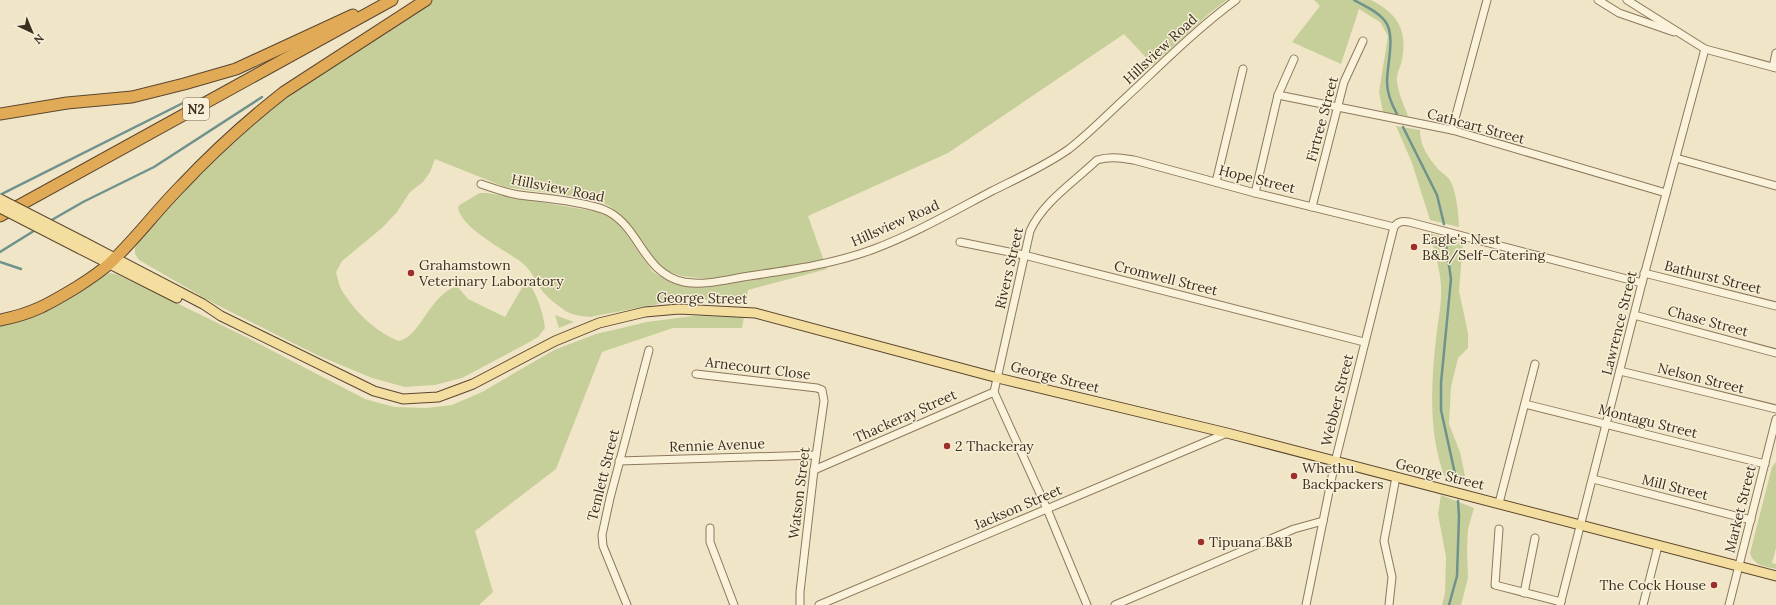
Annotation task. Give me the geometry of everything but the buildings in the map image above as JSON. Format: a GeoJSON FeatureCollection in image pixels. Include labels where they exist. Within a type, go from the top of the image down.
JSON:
{"type":"FeatureCollection","features":[{"type":"Feature","properties":{"kind":"highway"},"geometry":{"type":"LineString","coordinates":[[0,114],[67,103],[132,97],[156,92],[236,69],[384,0]]}},
{"type":"Feature","properties":{"kind":"highway","name":"N2"},"geometry":{"type":"LineString","coordinates":[[0,216],[392,0]]}},
{"type":"Feature","properties":{"kind":"highway"},"geometry":{"type":"LineString","coordinates":[[0,320],[28,314],[42,308],[85,281],[111,261],[180,186],[228,138],[263,109],[284,92],[426,0]]}},
{"type":"Feature","properties":{"kind":"main road"},"geometry":{"type":"LineString","coordinates":[[0,199],[82,245]]}},
{"type":"Feature","properties":{"kind":"main road"},"geometry":{"type":"LineString","coordinates":[[0,208],[82,245]]}},
{"type":"Feature","properties":{"kind":"main road","name":"George Street"},"geometry":{"type":"LineString","coordinates":[[82,245],[111,261],[203,304],[221,316],[338,374],[374,391],[402,399],[438,397],[473,384],[555,341],[599,323],[645,312],[687,310],[755,313],[998,378],[1499,503],[1580,526],[1776,576]]}},
{"type":"Feature","properties":{"kind":"street","name":"Hillsview Road"},"geometry":{"type":"LineString","coordinates":[[481,184],[515,194],[582,204],[606,210],[616,216],[625,225],[643,252],[662,273],[684,282],[700,283],[733,279],[793,270],[849,258],[875,249],[931,222],[1054,159],[1081,139],[1192,35],[1236,0]]}},
{"type":"Feature","properties":{"kind":"street"},"geometry":{"type":"LineString","coordinates":[[1452,130],[1487,0]]}},
{"type":"Feature","properties":{"kind":"street"},"geometry":{"type":"LineString","coordinates":[[1598,0],[1619,13],[1644,23],[1683,35]]}},
{"type":"Feature","properties":{"kind":"street"},"geometry":{"type":"LineString","coordinates":[[1627,0],[1705,49],[1774,68],[1776,53]]}},
{"type":"Feature","properties":{"kind":"street","name":"Firtree Street"},"geometry":{"type":"LineString","coordinates":[[1312,207],[1344,82],[1363,41]]}},
{"type":"Feature","properties":{"kind":"street","name":"Lawrence Street"},"geometry":{"type":"LineString","coordinates":[[1561,603],[1644,273],[1705,49]]}},
{"type":"Feature","properties":{"kind":"street"},"geometry":{"type":"LineString","coordinates":[[1256,193],[1278,95],[1294,59]]}},
{"type":"Feature","properties":{"kind":"street"},"geometry":{"type":"LineString","coordinates":[[1216,182],[1243,69]]}},
{"type":"Feature","properties":{"kind":"street","name":"Cathcart Street"},"geometry":{"type":"LineString","coordinates":[[1278,95],[1452,130],[1666,193]]}},
{"type":"Feature","properties":{"kind":"street","name":"Hope Street"},"geometry":{"type":"LineString","coordinates":[[1114,157],[1134,160],[1256,193],[1394,227]]}},
{"type":"Feature","properties":{"kind":"street","name":"Rivers Street"},"geometry":{"type":"LineString","coordinates":[[998,378],[1024,255],[1030,231],[1035,219],[1097,160],[1114,157]]}},
{"type":"Feature","properties":{"kind":"street"},"geometry":{"type":"LineString","coordinates":[[1676,158],[1776,186]]}},
{"type":"Feature","properties":{"kind":"street"},"geometry":{"type":"LineString","coordinates":[[1394,227],[1400,222],[1409,222],[1642,283]]}},
{"type":"Feature","properties":{"kind":"street","name":"Webber Street"},"geometry":{"type":"LineString","coordinates":[[1306,605],[1335,462],[1394,227]]}},
{"type":"Feature","properties":{"kind":"street","name":"Cromwell Street"},"geometry":{"type":"LineString","coordinates":[[960,242],[1024,255],[1364,342]]}},
{"type":"Feature","properties":{"kind":"street","name":"Bathurst Street"},"geometry":{"type":"LineString","coordinates":[[1644,273],[1776,306]]}},
{"type":"Feature","properties":{"kind":"street","name":"Chase Street"},"geometry":{"type":"LineString","coordinates":[[1634,315],[1776,353]]}},
{"type":"Feature","properties":{"kind":"street","name":"Temlett Street"},"geometry":{"type":"LineString","coordinates":[[627,605],[603,546],[602,535],[619,461],[649,350]]}},
{"type":"Feature","properties":{"kind":"street"},"geometry":{"type":"LineString","coordinates":[[1499,503],[1535,364]]}},
{"type":"Feature","properties":{"kind":"street","name":"Nelson Street"},"geometry":{"type":"LineString","coordinates":[[1620,371],[1776,409]]}},
{"type":"Feature","properties":{"kind":"street","name":"Arnecourt Close"},"geometry":{"type":"LineString","coordinates":[[696,374],[817,388]]}},
{"type":"Feature","properties":{"kind":"street"},"geometry":{"type":"LineString","coordinates":[[998,378],[994,392],[1047,509],[1087,605]]}},
{"type":"Feature","properties":{"kind":"street","name":"Watson Street"},"geometry":{"type":"LineString","coordinates":[[800,605],[800,592],[814,470],[824,401],[822,390],[817,388]]}},
{"type":"Feature","properties":{"kind":"street","name":"Thackeray Street"},"geometry":{"type":"LineString","coordinates":[[814,470],[994,392]]}},
{"type":"Feature","properties":{"kind":"street","name":"Montagu Street"},"geometry":{"type":"LineString","coordinates":[[1525,404],[1765,464]]}},
{"type":"Feature","properties":{"kind":"street","name":"Market Street"},"geometry":{"type":"LineString","coordinates":[[1729,605],[1765,464],[1772,449],[1776,419]]}},
{"type":"Feature","properties":{"kind":"street","name":"Jackson Street"},"geometry":{"type":"LineString","coordinates":[[819,605],[833,603],[1047,509],[1227,434]]}},
{"type":"Feature","properties":{"kind":"street","name":"Rennie Avenue"},"geometry":{"type":"LineString","coordinates":[[619,461],[816,455]]}},
{"type":"Feature","properties":{"kind":"street"},"geometry":{"type":"LineString","coordinates":[[1389,605],[1392,577],[1384,541],[1396,477]]}},
{"type":"Feature","properties":{"kind":"street","name":"Mill Street"},"geometry":{"type":"LineString","coordinates":[[1593,480],[1751,520]]}},
{"type":"Feature","properties":{"kind":"street"},"geometry":{"type":"LineString","coordinates":[[1115,605],[1294,529],[1323,521]]}},
{"type":"Feature","properties":{"kind":"street"},"geometry":{"type":"LineString","coordinates":[[710,528],[710,542],[734,605]]}},
{"type":"Feature","properties":{"kind":"street"},"geometry":{"type":"LineString","coordinates":[[1499,529],[1494,583],[1496,586],[1524,592],[1561,603]]}},
{"type":"Feature","properties":{"kind":"street"},"geometry":{"type":"LineString","coordinates":[[1524,592],[1536,538]]}},
{"type":"Feature","properties":{"kind":"street"},"geometry":{"type":"LineString","coordinates":[[1644,605],[1658,546]]}},
{"type":"Feature","properties":{"kind":"green space"},"geometry":{"type":"Polygon","coordinates":[[[433,0],[1227,0],[1211,12],[1153,65],[1124,34],[948,153],[808,216],[824,261],[707,279],[682,276],[667,271],[658,264],[623,217],[611,207],[595,199],[505,187],[435,159],[430,172],[423,182],[410,192],[397,212],[382,228],[342,261],[336,272],[342,290],[348,300],[367,321],[382,332],[399,341],[406,338],[416,329],[442,295],[457,286],[468,299],[505,317],[527,279],[539,302],[545,328],[538,337],[462,378],[435,385],[405,387],[372,378],[317,355],[215,304],[139,260],[135,254],[135,248],[140,238],[162,213],[241,134],[286,97],[433,0]]]}},
{"type":"Feature","properties":{"kind":"green space"},"geometry":{"type":"Polygon","coordinates":[[[1314,0],[1371,0],[1380,5],[1394,17],[1402,31],[1403,40],[1402,60],[1397,81],[1408,116],[1383,112],[1379,92],[1388,36],[1380,22],[1359,9],[1341,64],[1292,42],[1320,6],[1314,0]]]}},
{"type":"Feature","properties":{"kind":"green space"},"geometry":{"type":"Polygon","coordinates":[[[1396,126],[1420,130],[1421,141],[1428,156],[1438,169],[1448,178],[1454,189],[1457,202],[1459,227],[1430,220],[1412,163],[1396,126]]]}},
{"type":"Feature","properties":{"kind":"green space"},"geometry":{"type":"Polygon","coordinates":[[[480,193],[599,212],[613,219],[624,231],[653,272],[661,277],[685,285],[826,266],[827,269],[748,290],[746,302],[685,299],[590,317],[576,315],[564,310],[548,297],[543,292],[529,270],[522,263],[482,236],[466,222],[460,214],[458,207],[480,193]]]}},
{"type":"Feature","properties":{"kind":"green space"},"geometry":{"type":"Polygon","coordinates":[[[1429,233],[1463,243],[1459,291],[1468,333],[1468,348],[1458,358],[1451,387],[1449,424],[1460,452],[1467,486],[1445,478],[1433,426],[1433,373],[1441,286],[1435,252],[1429,233]]]}},
{"type":"Feature","properties":{"kind":"green space"},"geometry":{"type":"Polygon","coordinates":[[[110,273],[116,274],[144,287],[246,337],[365,399],[394,407],[426,408],[452,405],[482,392],[554,350],[596,334],[647,322],[693,316],[744,317],[742,328],[673,328],[602,352],[556,469],[475,531],[493,592],[479,605],[0,605],[0,325],[110,273]]]}},
{"type":"Feature","properties":{"kind":"green space"},"geometry":{"type":"Polygon","coordinates":[[[555,315],[574,322],[559,328],[555,315]]]}},
{"type":"Feature","properties":{"kind":"green space"},"geometry":{"type":"Polygon","coordinates":[[[1776,462],[1776,548],[1772,563],[1776,564],[1776,569],[1757,563],[1754,561],[1750,553],[1772,467],[1776,462]]]}},
{"type":"Feature","properties":{"kind":"green space"},"geometry":{"type":"Polygon","coordinates":[[[1441,495],[1474,508],[1468,529],[1468,578],[1461,605],[1442,605],[1445,593],[1446,557],[1438,514],[1441,495]]]}},
{"type":"Feature","properties":{"kind":"waterway"},"geometry":{"type":"LineString","coordinates":[[1354,0],[1379,14],[1388,27],[1390,34],[1390,50],[1387,86],[1390,99],[1397,114]]}},
{"type":"Feature","properties":{"kind":"waterway"},"geometry":{"type":"LineString","coordinates":[[50,221],[83,202],[154,167],[262,97]]}},
{"type":"Feature","properties":{"kind":"waterway"},"geometry":{"type":"LineString","coordinates":[[0,195],[185,102]]}},
{"type":"Feature","properties":{"kind":"waterway"},"geometry":{"type":"LineString","coordinates":[[1403,127],[1437,195],[1444,224]]}},
{"type":"Feature","properties":{"kind":"waterway"},"geometry":{"type":"LineString","coordinates":[[0,252],[37,229]]}},
{"type":"Feature","properties":{"kind":"waterway"},"geometry":{"type":"LineString","coordinates":[[1445,238],[1451,279],[1441,383],[1441,410],[1457,483]]}},
{"type":"Feature","properties":{"kind":"waterway"},"geometry":{"type":"LineString","coordinates":[[0,262],[21,269]]}},
{"type":"Feature","properties":{"kind":"waterway"},"geometry":{"type":"LineString","coordinates":[[1449,605],[1457,576],[1458,501]]}},
{"type":"Feature","properties":{"kind":"place","name":"Eagle's Nest B&B/Self-Catering"},"geometry":{"type":"Point","coordinates":[1414,247]}},
{"type":"Feature","properties":{"kind":"place","name":"Grahamstown Veterinary Laboratory"},"geometry":{"type":"Point","coordinates":[411,273]}},
{"type":"Feature","properties":{"kind":"place","name":"2 Thackeray"},"geometry":{"type":"Point","coordinates":[947,446]}},
{"type":"Feature","properties":{"kind":"place","name":"Whethu Backpackers"},"geometry":{"type":"Point","coordinates":[1294,476]}},
{"type":"Feature","properties":{"kind":"place","name":"Tipuana B&B"},"geometry":{"type":"Point","coordinates":[1201,542]}},
{"type":"Feature","properties":{"kind":"place","name":"The Cock House"},"geometry":{"type":"Point","coordinates":[1714,585]}}]}
